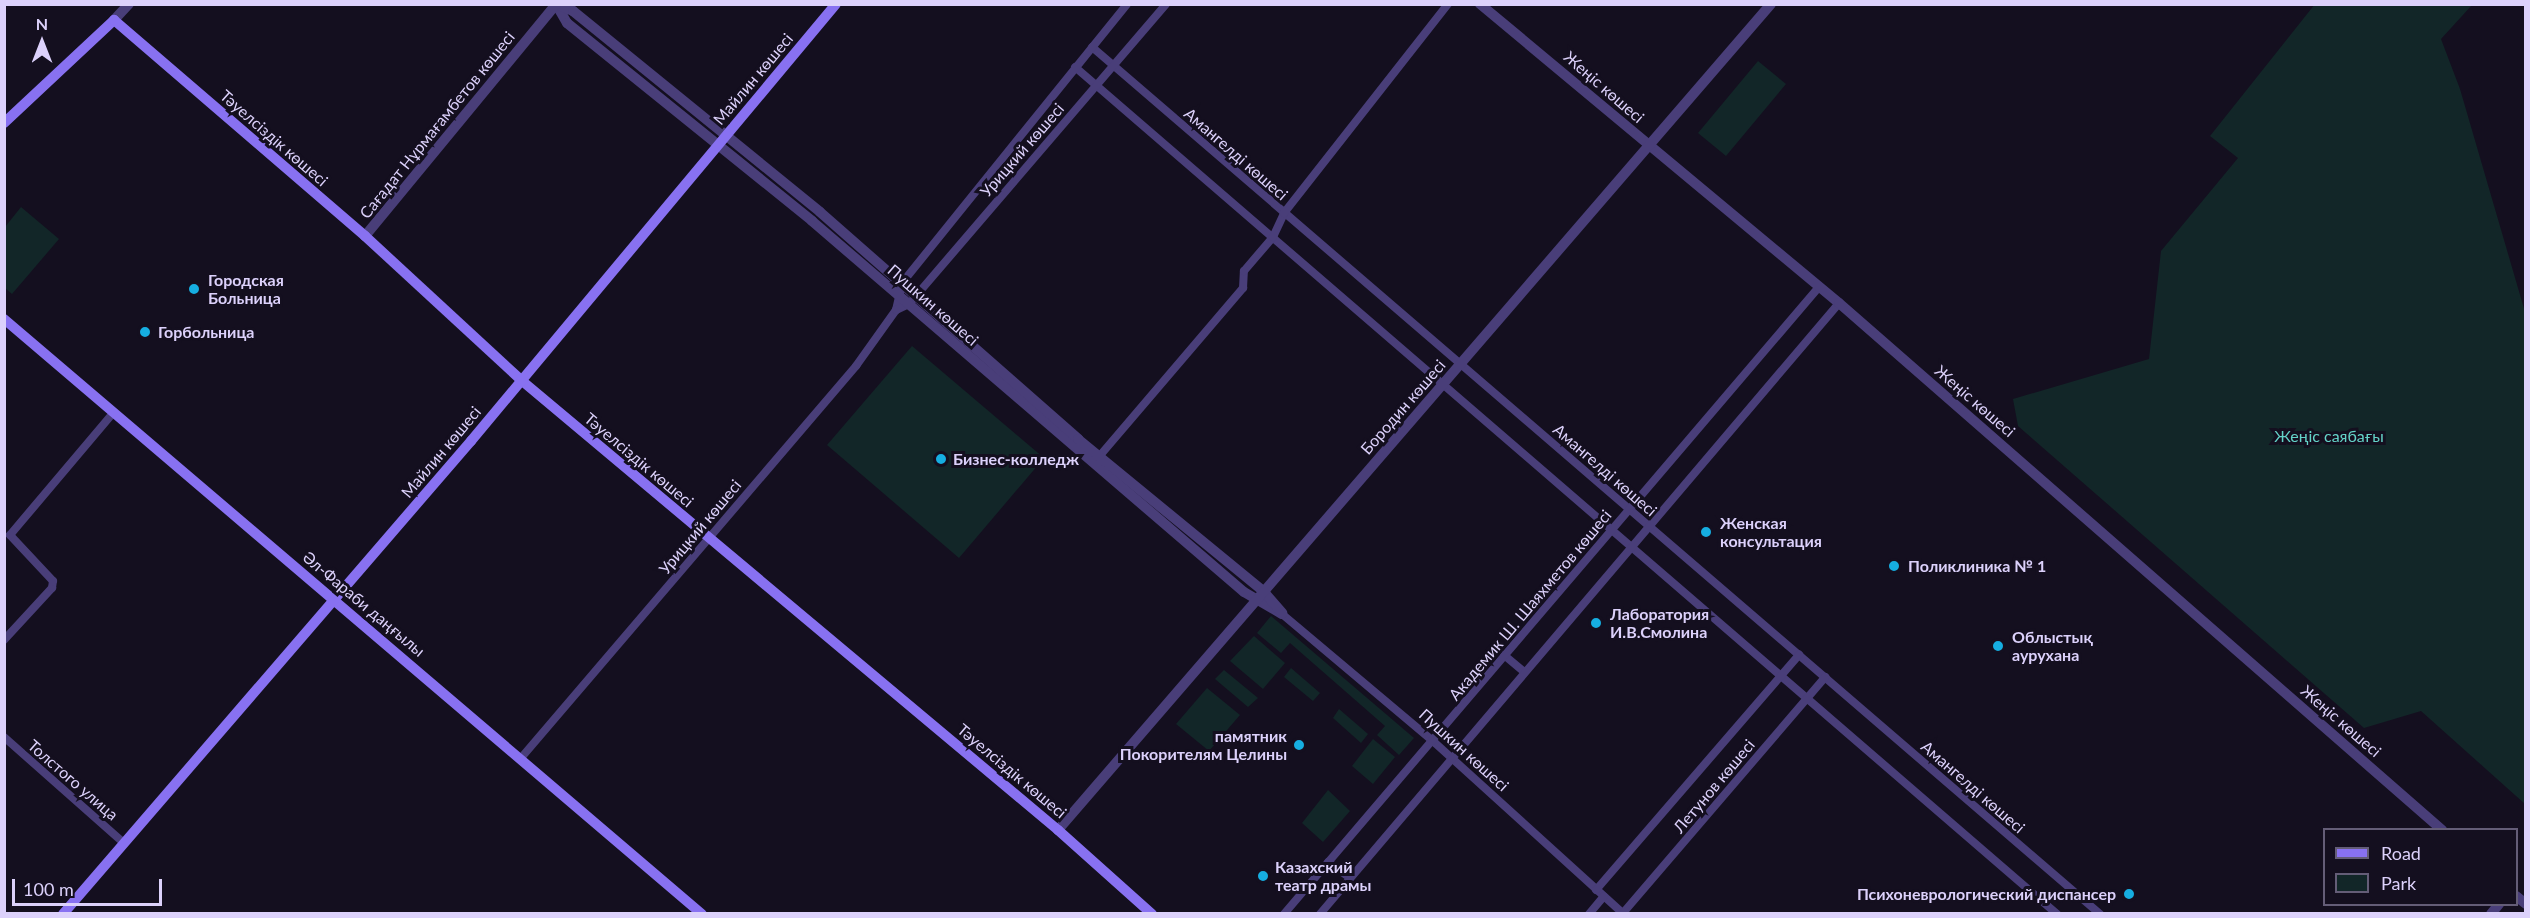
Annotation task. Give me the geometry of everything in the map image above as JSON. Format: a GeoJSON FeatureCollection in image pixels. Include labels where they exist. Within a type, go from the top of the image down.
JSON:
{"type":"FeatureCollection","features":[{"type":"Feature","properties":{"kind":"main road","name":"Майлин көшесі"},"geometry":{"type":"LineString","coordinates":[[63,914],[521,380],[836,4]]}},
{"type":"Feature","properties":{"kind":"main road"},"geometry":{"type":"LineString","coordinates":[[4,123],[114,20]]}},
{"type":"Feature","properties":{"kind":"main road","name":"Тәуелсіздік көшесі"},"geometry":{"type":"LineString","coordinates":[[114,20],[365,236],[521,380],[1058,830],[1152,914]]}},
{"type":"Feature","properties":{"kind":"main road","name":"Әл-Фараби даңғылы"},"geometry":{"type":"LineString","coordinates":[[4,320],[335,598],[702,914]]}},
{"type":"Feature","properties":{"kind":"street"},"geometry":{"type":"LineString","coordinates":[[114,20],[129,4]]}},
{"type":"Feature","properties":{"kind":"street","name":"Пушкин көшесі"},"geometry":{"type":"LineString","coordinates":[[556,4],[573,11],[726,134],[899,288]]}},
{"type":"Feature","properties":{"kind":"street","name":"Пушкин көшесі"},"geometry":{"type":"LineString","coordinates":[[556,4],[563,18],[717,145],[913,299],[1095,460],[1434,742],[1624,914]]}},
{"type":"Feature","properties":{"kind":"street","name":"Сағадат Нұрмағамбетов көшесі"},"geometry":{"type":"LineString","coordinates":[[365,236],[556,4]]}},
{"type":"Feature","properties":{"kind":"street","name":"Урицкий көшесі"},"geometry":{"type":"LineString","coordinates":[[899,288],[1127,4]]}},
{"type":"Feature","properties":{"kind":"street","name":"Урицкий көшесі"},"geometry":{"type":"LineString","coordinates":[[521,758],[856,366],[896,310],[913,299],[1166,4]]}},
{"type":"Feature","properties":{"kind":"street"},"geometry":{"type":"LineString","coordinates":[[1095,460],[1243,288],[1244,271],[1273,237],[1284,213],[1448,4]]}},
{"type":"Feature","properties":{"kind":"street","name":"Жеңіс көшесі"},"geometry":{"type":"LineString","coordinates":[[1480,4],[1839,303],[2440,828]]}},
{"type":"Feature","properties":{"kind":"street","name":"Бородин көшесі"},"geometry":{"type":"LineString","coordinates":[[1058,830],[1771,4]]}},
{"type":"Feature","properties":{"kind":"street","name":"Амангелді көшесі"},"geometry":{"type":"LineString","coordinates":[[1092,47],[2100,914]]}},
{"type":"Feature","properties":{"kind":"street"},"geometry":{"type":"LineString","coordinates":[[1075,67],[2057,914]]}},
{"type":"Feature","properties":{"kind":"street"},"geometry":{"type":"LineString","coordinates":[[661,99],[669,90]]}},
{"type":"Feature","properties":{"kind":"street","name":"Академик Ш. Шаяхметов көшесі"},"geometry":{"type":"LineString","coordinates":[[1284,914],[1434,742],[1628,508],[1819,287]]}},
{"type":"Feature","properties":{"kind":"street"},"geometry":{"type":"LineString","coordinates":[[896,310],[899,288]]}},
{"type":"Feature","properties":{"kind":"street"},"geometry":{"type":"LineString","coordinates":[[1320,914],[1630,545],[1839,303]]}},
{"type":"Feature","properties":{"kind":"street"},"geometry":{"type":"LineString","coordinates":[[4,640],[52,588],[51,575],[10,535],[114,412]]}},
{"type":"Feature","properties":{"kind":"street","name":"Летунов көшесі"},"geometry":{"type":"LineString","coordinates":[[1596,890],[1799,655]]}},
{"type":"Feature","properties":{"kind":"street"},"geometry":{"type":"LineString","coordinates":[[1504,656],[1524,672]]}},
{"type":"Feature","properties":{"kind":"street","name":"Летунов көшесі"},"geometry":{"type":"LineString","coordinates":[[1624,914],[1825,677]]}},
{"type":"Feature","properties":{"kind":"street","name":"Толстого улица"},"geometry":{"type":"LineString","coordinates":[[4,737],[124,843]]}},
{"type":"Feature","properties":{"kind":"street"},"geometry":{"type":"LineString","coordinates":[[1328,862],[1350,878]]}},
{"type":"Feature","properties":{"kind":"street"},"geometry":{"type":"LineString","coordinates":[[1589,914],[1604,896]]}},
{"type":"Feature","properties":{"kind":"green space","name":"Жеңіс саябағы"},"geometry":{"type":"Polygon","coordinates":[[[2315,4],[2472,5],[2441,39],[2460,89],[2525,312],[2525,804],[2421,711],[2364,728],[2018,426],[2013,399],[2149,359],[2161,251],[2238,158],[2210,136],[2315,4]]]}},
{"type":"Feature","properties":{"kind":"green space"},"geometry":{"type":"Polygon","coordinates":[[[1758,61],[1786,84],[1726,156],[1698,133],[1758,61]]]}},
{"type":"Feature","properties":{"kind":"green space"},"geometry":{"type":"Polygon","coordinates":[[[21,207],[59,239],[12,294],[5,288],[5,227],[21,207]]]}},
{"type":"Feature","properties":{"kind":"green space"},"geometry":{"type":"Polygon","coordinates":[[[912,346],[1044,458],[959,558],[827,445],[912,346]]]}},
{"type":"Feature","properties":{"kind":"green space"},"geometry":{"type":"Polygon","coordinates":[[[1271,616],[1414,738],[1399,755],[1377,735],[1385,726],[1290,643],[1281,653],[1257,633],[1271,616]]]}},
{"type":"Feature","properties":{"kind":"green space"},"geometry":{"type":"Polygon","coordinates":[[[1254,636],[1285,663],[1263,689],[1230,661],[1254,636]]]}},
{"type":"Feature","properties":{"kind":"green space"},"geometry":{"type":"Polygon","coordinates":[[[1291,668],[1320,693],[1313,701],[1284,677],[1291,668]]]}},
{"type":"Feature","properties":{"kind":"green space"},"geometry":{"type":"Polygon","coordinates":[[[1224,670],[1258,698],[1248,707],[1215,679],[1224,670]]]}},
{"type":"Feature","properties":{"kind":"green space"},"geometry":{"type":"Polygon","coordinates":[[[1207,688],[1240,715],[1209,751],[1176,724],[1207,688]]]}},
{"type":"Feature","properties":{"kind":"green space"},"geometry":{"type":"Polygon","coordinates":[[[1339,709],[1368,734],[1361,743],[1333,718],[1339,709]]]}},
{"type":"Feature","properties":{"kind":"green space"},"geometry":{"type":"Polygon","coordinates":[[[1373,739],[1395,757],[1373,784],[1352,766],[1373,739]]]}},
{"type":"Feature","properties":{"kind":"green space"},"geometry":{"type":"Polygon","coordinates":[[[1328,790],[1350,811],[1323,842],[1302,823],[1328,790]]]}},
{"type":"Feature","properties":{"kind":"place","name":"Городская Больница"},"geometry":{"type":"Point","coordinates":[194,289]}},
{"type":"Feature","properties":{"kind":"place","name":"Горбольница"},"geometry":{"type":"Point","coordinates":[145,332]}},
{"type":"Feature","properties":{"kind":"place","name":"Бизнес-колледж"},"geometry":{"type":"Point","coordinates":[941,459]}},
{"type":"Feature","properties":{"kind":"place","name":"Женская консультация"},"geometry":{"type":"Point","coordinates":[1706,532]}},
{"type":"Feature","properties":{"kind":"place","name":"Поликлиника № 1"},"geometry":{"type":"Point","coordinates":[1894,566]}},
{"type":"Feature","properties":{"kind":"place","name":"Лаборатория И.В.Смолина"},"geometry":{"type":"Point","coordinates":[1596,623]}},
{"type":"Feature","properties":{"kind":"place","name":"Облыстық аурухана"},"geometry":{"type":"Point","coordinates":[1998,646]}},
{"type":"Feature","properties":{"kind":"place","name":"памятник Покорителям Целины"},"geometry":{"type":"Point","coordinates":[1299,745]}},
{"type":"Feature","properties":{"kind":"place","name":"Казахский театр драмы"},"geometry":{"type":"Point","coordinates":[1263,876]}},
{"type":"Feature","properties":{"kind":"place","name":"Психоневрологический диспансер"},"geometry":{"type":"Point","coordinates":[2129,894]}}]}
